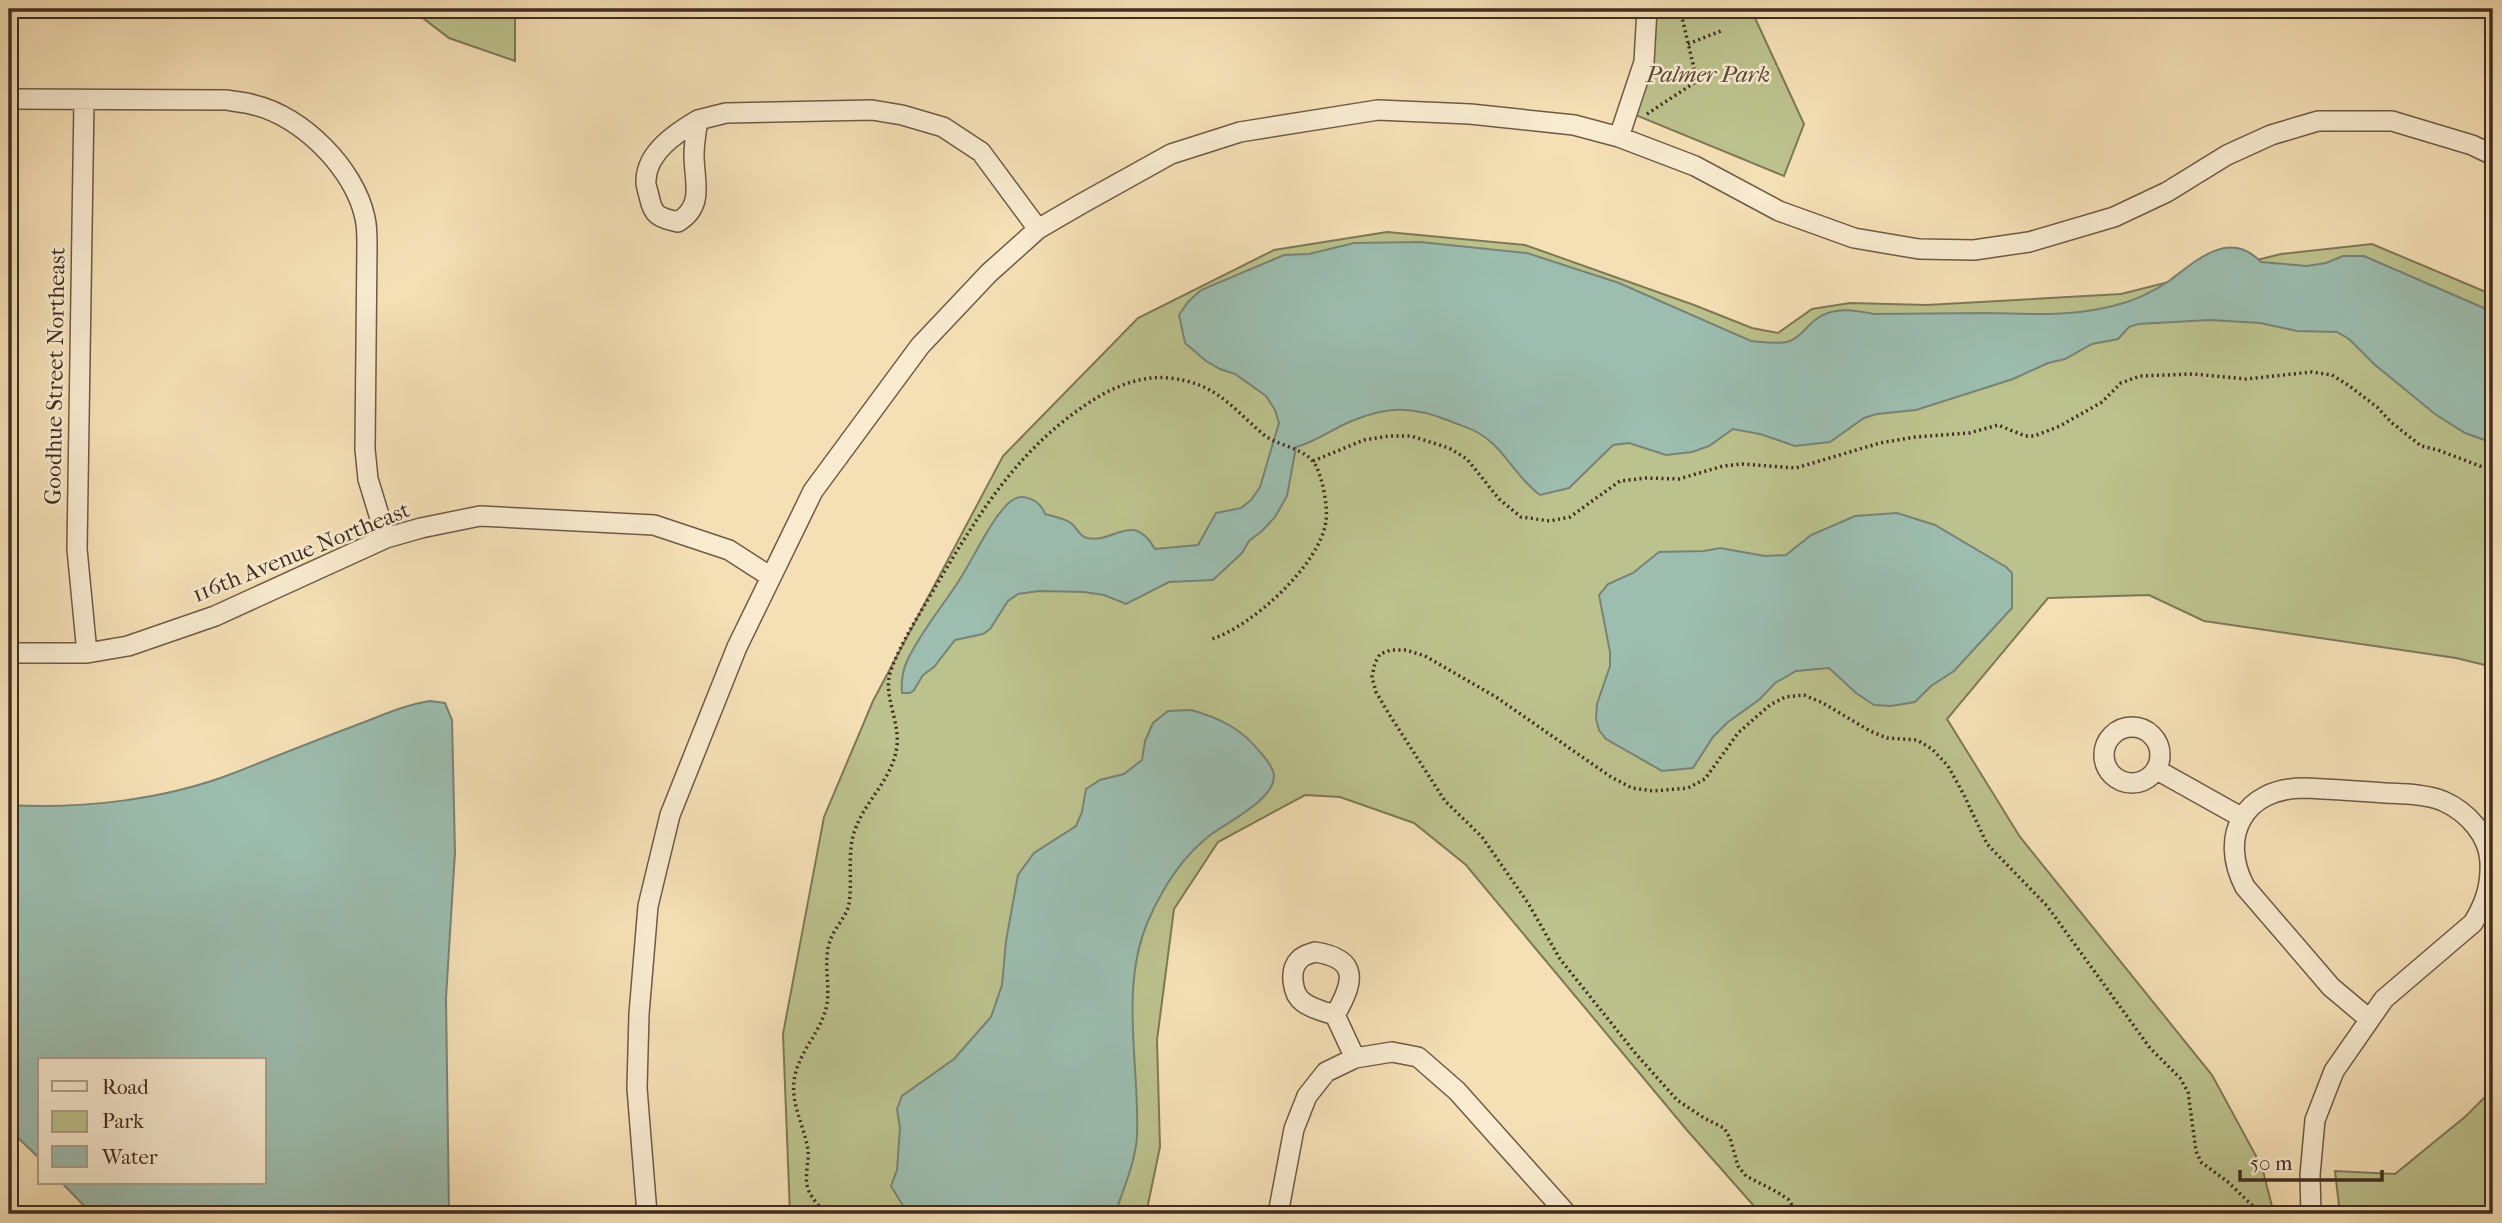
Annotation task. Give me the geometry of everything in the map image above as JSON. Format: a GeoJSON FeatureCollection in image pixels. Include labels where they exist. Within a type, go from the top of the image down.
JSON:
{"type":"FeatureCollection","features":[{"type":"Feature","properties":{"kind":"street"},"geometry":{"type":"LineString","coordinates":[[1619,137],[1644,62],[1647,9]]}},
{"type":"Feature","properties":{"kind":"street"},"geometry":{"type":"LineString","coordinates":[[9,99],[227,100],[256,105],[286,118],[313,136],[336,160],[354,188],[365,216],[368,245],[365,449],[368,479],[386,538]]}},
{"type":"Feature","properties":{"kind":"street","name":"Goodhue Street Northeast"},"geometry":{"type":"LineString","coordinates":[[85,100],[77,548],[87,653]]}},
{"type":"Feature","properties":{"kind":"street"},"geometry":{"type":"LineString","coordinates":[[698,120],[694,154],[696,202],[689,215],[678,222],[660,217],[652,210],[646,180],[650,164],[659,150],[676,133],[698,120],[726,113],[872,110],[902,115],[943,127],[981,152],[1038,229]]}},
{"type":"Feature","properties":{"kind":"street"},"geometry":{"type":"LineString","coordinates":[[647,1214],[637,1088],[639,1014],[648,906],[670,815],[737,647],[813,491],[920,346],[989,273],[1038,229],[1171,154],[1240,132],[1378,110],[1470,114],[1574,125],[1619,137],[1695,166],[1779,211],[1854,238],[1919,249],[1974,250],[2029,242],[2114,217],[2167,192],[2238,150],[2271,135],[2318,121],[2392,121],[2472,145],[2493,155]]}},
{"type":"Feature","properties":{"kind":"street","name":"116th Avenue Northeast"},"geometry":{"type":"LineString","coordinates":[[9,653],[87,653],[128,646],[215,616],[386,538],[480,516],[654,524],[729,550],[771,577]]}},
{"type":"Feature","properties":{"kind":"street"},"geometry":{"type":"LineString","coordinates":[[2157,770],[2241,817]]}},
{"type":"Feature","properties":{"kind":"street"},"geometry":{"type":"LineString","coordinates":[[2311,1214],[2310,1175],[2315,1120],[2334,1071],[2384,999],[2473,923],[2490,892],[2490,842],[2462,812],[2444,802],[2424,796],[2288,788],[2270,793],[2241,817],[2236,830],[2236,870],[2245,887],[2331,988],[2369,1019]]}},
{"type":"Feature","properties":{"kind":"street"},"geometry":{"type":"LineString","coordinates":[[1335,1015],[1355,1058]]}},
{"type":"Feature","properties":{"kind":"street"},"geometry":{"type":"LineString","coordinates":[[1278,1214],[1294,1129],[1307,1096],[1326,1072],[1355,1058],[1392,1052],[1418,1057],[1457,1091],[1567,1214]]}},
{"type":"Feature","properties":{"kind":"path"},"geometry":{"type":"LineString","coordinates":[[1626,116],[1641,120],[1653,109],[1697,81],[1680,9]]}},
{"type":"Feature","properties":{"kind":"path"},"geometry":{"type":"LineString","coordinates":[[1688,44],[1721,31]]}},
{"type":"Feature","properties":{"kind":"path"},"geometry":{"type":"LineString","coordinates":[[1312,461],[1364,440],[1410,436],[1449,448],[1467,459],[1499,499],[1521,517],[1550,521],[1570,517],[1620,481],[1646,478],[1679,479],[1723,466],[1742,464],[1796,468],[1880,443],[1969,433],[1998,425],[2025,436],[2034,436],[2060,426],[2102,402],[2121,383],[2140,376],[2194,374],[2257,378],[2312,372],[2332,375],[2348,385],[2421,446],[2493,471]]}},
{"type":"Feature","properties":{"kind":"path"},"geometry":{"type":"LineString","coordinates":[[826,1214],[807,1187],[808,1152],[793,1093],[795,1074],[801,1058],[821,1026],[827,1006],[830,940],[849,904],[854,830],[891,770],[897,749],[898,729],[889,693],[889,674],[916,619],[957,548],[1003,481],[1026,454],[1078,410],[1102,394],[1146,378],[1167,377],[1210,389],[1228,401],[1270,439],[1298,451],[1312,461],[1321,484],[1326,520],[1320,539],[1299,573],[1284,590],[1242,624],[1212,639]]}},
{"type":"Feature","properties":{"kind":"path"},"geometry":{"type":"LineString","coordinates":[[1798,1214],[1788,1199],[1746,1176],[1738,1166],[1730,1138],[1724,1128],[1677,1100],[1636,1054],[1560,959],[1528,902],[1482,837],[1444,802],[1376,692],[1372,677],[1380,654],[1391,650],[1406,650],[1425,656],[1496,697],[1632,788],[1653,791],[1688,788],[1705,779],[1738,733],[1770,705],[1785,697],[1804,695],[1870,731],[1887,738],[1917,740],[1932,749],[1948,766],[1987,844],[2047,906],[2150,1048],[2180,1078],[2188,1092],[2196,1151],[2202,1161],[2261,1214]]}},
{"type":"Feature","properties":{"kind":"green space"},"geometry":{"type":"Polygon","coordinates":[[[411,9],[515,9],[515,61],[449,38],[411,9]]]}},
{"type":"Feature","properties":{"kind":"green space","name":"Palmer Park"},"geometry":{"type":"Polygon","coordinates":[[[1654,9],[1740,9],[1755,18],[1804,124],[1784,176],[1633,114],[1654,9]]]}},
{"type":"Feature","properties":{"kind":"green space"},"geometry":{"type":"Polygon","coordinates":[[[1387,232],[1525,245],[1752,328],[1778,333],[1812,309],[1850,303],[1927,305],[2121,294],[2281,254],[2372,244],[2493,295],[2493,667],[2456,658],[2204,621],[2149,595],[2048,598],[1947,719],[2020,837],[2212,1075],[2262,1167],[2274,1214],[1761,1214],[1686,1129],[1466,865],[1414,823],[1340,797],[1305,795],[1218,842],[1174,909],[1157,1040],[1160,1147],[1146,1214],[790,1214],[783,1034],[824,817],[873,701],[1003,456],[1138,318],[1274,250],[1387,232]]]}},
{"type":"Feature","properties":{"kind":"green space"},"geometry":{"type":"Polygon","coordinates":[[[2493,1089],[2493,1214],[2340,1214],[2335,1171],[2395,1174],[2466,1116],[2493,1089]]]}},
{"type":"Feature","properties":{"kind":"water"},"geometry":{"type":"Polygon","coordinates":[[[1420,242],[1527,253],[1619,283],[1751,341],[1776,343],[1794,339],[1815,320],[1836,311],[1851,310],[1874,314],[2037,314],[2104,308],[2146,294],[2202,257],[2225,248],[2249,252],[2261,262],[2307,266],[2326,263],[2343,256],[2364,256],[2493,312],[2493,443],[2465,433],[2435,414],[2374,364],[2349,339],[2337,332],[2297,331],[2260,323],[2210,320],[2138,324],[2129,327],[2118,339],[2092,344],[2065,359],[2048,363],[2013,379],[1916,410],[1864,418],[1830,442],[1795,446],[1760,434],[1733,429],[1709,446],[1692,452],[1666,455],[1629,443],[1613,445],[1569,488],[1540,495],[1524,481],[1489,440],[1476,432],[1422,412],[1385,411],[1359,418],[1296,447],[1287,496],[1275,517],[1213,580],[1169,582],[1126,604],[1104,595],[1084,592],[1039,591],[1018,594],[1008,601],[990,629],[983,634],[955,640],[934,667],[923,675],[914,690],[902,693],[907,661],[925,629],[960,579],[990,527],[1004,508],[1016,498],[1026,497],[1035,501],[1045,514],[1068,521],[1087,538],[1097,539],[1131,530],[1147,538],[1155,549],[1198,545],[1216,513],[1241,508],[1251,500],[1260,487],[1279,423],[1266,396],[1235,374],[1206,361],[1185,343],[1179,315],[1201,290],[1284,255],[1309,254],[1354,243],[1420,242]]]}},
{"type":"Feature","properties":{"kind":"water"},"geometry":{"type":"Polygon","coordinates":[[[1897,513],[1935,525],[2012,573],[2012,608],[1954,671],[1931,686],[1915,702],[1891,706],[1874,705],[1856,693],[1829,668],[1796,671],[1775,683],[1760,699],[1727,723],[1713,737],[1693,768],[1662,771],[1606,739],[1599,730],[1596,719],[1597,704],[1610,666],[1610,652],[1599,595],[1608,584],[1633,573],[1659,552],[1720,548],[1765,556],[1786,555],[1811,535],[1855,516],[1897,513]]]}},
{"type":"Feature","properties":{"kind":"water"},"geometry":{"type":"Polygon","coordinates":[[[430,701],[445,703],[452,720],[455,852],[446,998],[449,1214],[92,1214],[63,1184],[266,1184],[266,1058],[38,1058],[38,1157],[9,1129],[9,805],[94,804],[180,790],[234,773],[410,705],[430,701]]]}},
{"type":"Feature","properties":{"kind":"water"},"geometry":{"type":"Polygon","coordinates":[[[1191,710],[1221,721],[1246,737],[1267,761],[1274,776],[1272,785],[1258,803],[1209,836],[1181,864],[1148,921],[1134,974],[1136,1147],[1115,1214],[908,1214],[891,1186],[897,1170],[900,1128],[897,1109],[902,1096],[954,1059],[991,1017],[1002,985],[1006,941],[1018,875],[1034,853],[1076,826],[1082,812],[1086,789],[1100,780],[1124,774],[1142,760],[1145,741],[1153,723],[1168,711],[1191,710]]]}}]}
